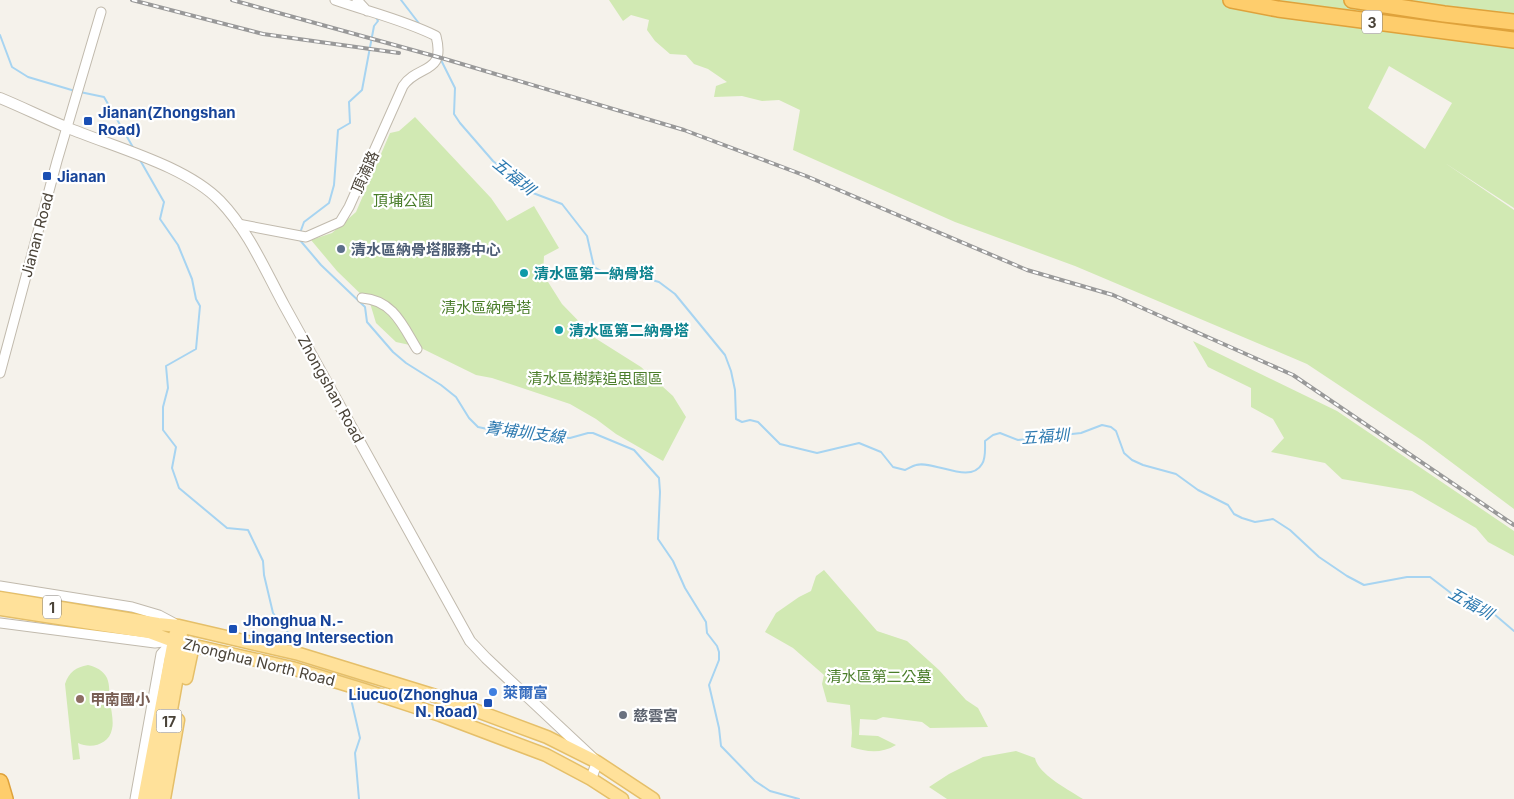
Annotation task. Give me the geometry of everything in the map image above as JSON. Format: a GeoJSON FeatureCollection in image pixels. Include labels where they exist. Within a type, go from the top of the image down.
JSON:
{"type":"FeatureCollection","features":[{"type":"Feature","properties":{"kind":"highway","name":"3"},"geometry":{"type":"LineString","coordinates":[[1231,0],[1296,12],[1514,40]]}},
{"type":"Feature","properties":{"kind":"highway","name":"3"},"geometry":{"type":"LineString","coordinates":[[1352,0],[1514,22]]}},
{"type":"Feature","properties":{"kind":"highway"},"geometry":{"type":"LineString","coordinates":[[0,782],[5,799]]}},
{"type":"Feature","properties":{"kind":"main road","name":"1"},"geometry":{"type":"LineString","coordinates":[[0,598],[103,620],[183,643]]}},
{"type":"Feature","properties":{"kind":"main road","name":"1"},"geometry":{"type":"LineString","coordinates":[[0,609],[179,626]]}},
{"type":"Feature","properties":{"kind":"main road","name":"Zhonghua North Road"},"geometry":{"type":"LineString","coordinates":[[179,626],[299,654],[442,698],[547,737],[597,762]]}},
{"type":"Feature","properties":{"kind":"main road","name":"17"},"geometry":{"type":"LineString","coordinates":[[164,799],[183,643],[179,626]]}},
{"type":"Feature","properties":{"kind":"main road","name":"Zhonghua North Road"},"geometry":{"type":"LineString","coordinates":[[183,643],[292,668],[440,715],[546,755],[591,779]]}},
{"type":"Feature","properties":{"kind":"main road","name":"17"},"geometry":{"type":"LineString","coordinates":[[144,799],[183,643]]}},
{"type":"Feature","properties":{"kind":"main road","name":"17"},"geometry":{"type":"LineString","coordinates":[[155,799],[183,643]]}},
{"type":"Feature","properties":{"kind":"main road","name":"Zhongshan Road"},"geometry":{"type":"LineString","coordinates":[[597,762],[653,799]]}},
{"type":"Feature","properties":{"kind":"main road","name":"1"},"geometry":{"type":"LineString","coordinates":[[591,779],[622,799]]}},
{"type":"Feature","properties":{"kind":"street"},"geometry":{"type":"LineString","coordinates":[[335,0],[368,12]]}},
{"type":"Feature","properties":{"kind":"street"},"geometry":{"type":"LineString","coordinates":[[357,0],[368,12]]}},
{"type":"Feature","properties":{"kind":"street","name":"Jianan Road"},"geometry":{"type":"LineString","coordinates":[[0,373],[54,170],[101,12]]}},
{"type":"Feature","properties":{"kind":"street","name":"頂湳路"},"geometry":{"type":"LineString","coordinates":[[238,224],[306,237],[340,222],[349,207],[403,86],[406,81],[437,60],[439,47],[436,36],[400,20],[368,12]]}},
{"type":"Feature","properties":{"kind":"street","name":"Zhongshan Road"},"geometry":{"type":"LineString","coordinates":[[0,98],[68,128],[170,168],[199,183],[220,201],[255,249],[284,305],[470,641],[597,762]]}},
{"type":"Feature","properties":{"kind":"street"},"geometry":{"type":"LineString","coordinates":[[362,298],[372,299],[390,308],[417,349]]}},
{"type":"Feature","properties":{"kind":"street","name":"Zhonghua North Road"},"geometry":{"type":"LineString","coordinates":[[0,586],[132,607],[159,615],[179,626]]}},
{"type":"Feature","properties":{"kind":"street","name":"Zhonghua North Road"},"geometry":{"type":"LineString","coordinates":[[0,623],[155,644],[183,643]]}},
{"type":"Feature","properties":{"kind":"street"},"geometry":{"type":"LineString","coordinates":[[135,799],[161,654],[183,643]]}},
{"type":"Feature","properties":{"kind":"street"},"geometry":{"type":"LineString","coordinates":[[591,779],[597,762]]}},
{"type":"Feature","properties":{"kind":"green space"},"geometry":{"type":"Polygon","coordinates":[[[609,0],[1514,0],[1514,208],[1445,163],[1514,210],[1514,509],[1423,441],[1307,364],[1075,266],[955,222],[793,150],[800,110],[779,100],[762,101],[742,96],[714,97],[716,86],[727,82],[708,69],[694,64],[686,55],[670,54],[655,41],[647,30],[649,20],[631,15],[623,21],[609,0]],[[1389,66],[1368,108],[1425,149],[1452,103],[1389,66]]]}},
{"type":"Feature","properties":{"kind":"green space","name":"清水區納骨塔"},"geometry":{"type":"Polygon","coordinates":[[[415,117],[491,198],[507,221],[534,206],[559,248],[544,256],[543,274],[562,304],[595,338],[641,367],[673,396],[686,417],[663,461],[616,434],[596,419],[570,404],[492,378],[476,375],[419,347],[396,342],[376,323],[370,303],[337,271],[311,240],[332,233],[356,212],[390,133],[399,131],[415,117]]]}},
{"type":"Feature","properties":{"kind":"green space"},"geometry":{"type":"Polygon","coordinates":[[[1193,341],[1337,411],[1514,531],[1514,556],[1488,542],[1476,528],[1412,491],[1342,479],[1325,463],[1271,452],[1284,438],[1273,419],[1251,407],[1251,388],[1208,367],[1193,341]]]}},
{"type":"Feature","properties":{"kind":"green space","name":"清水區第二公墓"},"geometry":{"type":"Polygon","coordinates":[[[824,570],[877,631],[907,641],[939,670],[966,700],[978,708],[988,727],[930,728],[922,722],[883,717],[876,720],[860,719],[859,735],[878,736],[896,745],[885,750],[874,751],[851,747],[850,705],[827,702],[822,684],[824,675],[793,648],[765,632],[776,613],[811,591],[816,576],[824,570]]]}},
{"type":"Feature","properties":{"kind":"green space"},"geometry":{"type":"Polygon","coordinates":[[[88,665],[99,669],[107,678],[113,726],[107,739],[99,744],[88,746],[78,743],[80,759],[73,760],[65,684],[74,671],[88,665]]]}},
{"type":"Feature","properties":{"kind":"green space"},"geometry":{"type":"Polygon","coordinates":[[[1016,751],[1035,758],[1037,764],[1048,776],[1083,799],[947,799],[929,787],[949,774],[983,757],[1016,751]]]}},
{"type":"Feature","properties":{"kind":"waterway","name":"五福圳"},"geometry":{"type":"LineString","coordinates":[[401,0],[421,26]]}},
{"type":"Feature","properties":{"kind":"waterway","name":"菁埔圳支線"},"geometry":{"type":"LineString","coordinates":[[300,233],[304,222],[329,203],[334,185],[338,130],[350,123],[349,102],[362,90],[374,26],[378,21],[376,17]]}},
{"type":"Feature","properties":{"kind":"waterway"},"geometry":{"type":"LineString","coordinates":[[0,35],[12,67],[28,77],[75,91]]}},
{"type":"Feature","properties":{"kind":"waterway","name":"五福圳"},"geometry":{"type":"LineString","coordinates":[[440,58],[455,88],[454,114],[493,161],[533,193],[562,204],[587,236],[594,267],[610,276],[645,278],[659,282],[675,294],[725,355],[735,390],[736,419],[742,422],[750,420],[758,422],[780,444],[817,453],[859,443],[881,452],[893,467],[905,470],[924,464],[969,472],[976,470],[982,464],[985,456],[985,441],[993,435],[1000,433],[1018,440],[1081,433],[1102,425],[1111,427],[1116,431],[1124,453],[1132,460],[1176,474],[1198,490],[1228,505],[1234,514],[1242,518],[1255,522],[1273,519],[1290,530],[1319,557],[1364,585],[1407,577],[1430,577],[1460,600],[1472,603],[1494,614],[1514,631]]}},
{"type":"Feature","properties":{"kind":"waterway"},"geometry":{"type":"LineString","coordinates":[[80,92],[104,97],[134,149]]}},
{"type":"Feature","properties":{"kind":"waterway"},"geometry":{"type":"LineString","coordinates":[[140,160],[164,202],[160,219],[178,245],[192,279],[196,299],[200,306],[196,349],[166,366],[168,388],[163,407],[163,430],[176,447],[172,468],[179,488],[227,528],[248,530],[263,561],[264,575],[273,613],[301,649]]}},
{"type":"Feature","properties":{"kind":"waterway","name":"菁埔圳支線"},"geometry":{"type":"LineString","coordinates":[[299,239],[321,265],[365,307],[367,322],[393,352],[456,397],[469,418],[478,427],[492,430],[536,432],[546,437],[570,438],[593,433],[634,450],[659,478],[658,539],[673,561],[685,588],[706,622],[707,633],[717,646],[719,652],[719,660],[709,685],[719,728],[721,746],[755,781],[770,791],[799,799]]}},
{"type":"Feature","properties":{"kind":"waterway"},"geometry":{"type":"LineString","coordinates":[[349,690],[360,738],[355,753],[359,799]]}},
{"type":"Feature","properties":{"kind":"railway"},"geometry":{"type":"LineString","coordinates":[[132,0],[263,34],[399,53]]}},
{"type":"Feature","properties":{"kind":"railway"},"geometry":{"type":"LineString","coordinates":[[232,0],[445,59],[684,130],[806,176],[1027,270],[1113,295],[1293,375],[1514,525]]}},
{"type":"Feature","properties":{"kind":"place","name":"Jianan(Zhongshan Road)"},"geometry":{"type":"Point","coordinates":[88,121]}},
{"type":"Feature","properties":{"kind":"place","name":"Jianan"},"geometry":{"type":"Point","coordinates":[47,176]}},
{"type":"Feature","properties":{"kind":"place","name":"清水區納骨塔服務中心"},"geometry":{"type":"Point","coordinates":[341,249]}},
{"type":"Feature","properties":{"kind":"place","name":"清水區第一納骨塔"},"geometry":{"type":"Point","coordinates":[524,273]}},
{"type":"Feature","properties":{"kind":"place","name":"清水區第二納骨塔"},"geometry":{"type":"Point","coordinates":[559,330]}},
{"type":"Feature","properties":{"kind":"place","name":"Jhonghua N.- Lingang Intersection"},"geometry":{"type":"Point","coordinates":[233,629]}},
{"type":"Feature","properties":{"kind":"place","name":"萊爾富"},"geometry":{"type":"Point","coordinates":[493,692]}},
{"type":"Feature","properties":{"kind":"place","name":"甲南國小"},"geometry":{"type":"Point","coordinates":[80,699]}},
{"type":"Feature","properties":{"kind":"place","name":"Liucuo(Zhonghua N. Road)"},"geometry":{"type":"Point","coordinates":[488,703]}},
{"type":"Feature","properties":{"kind":"place","name":"慈雲宮"},"geometry":{"type":"Point","coordinates":[623,715]}},
{"type":"Feature","properties":{"kind":"park label","name":"頂埔公園"},"geometry":{"type":"Point","coordinates":[403,200]}},
{"type":"Feature","properties":{"kind":"park label","name":"清水區樹葬追思園區"},"geometry":{"type":"Point","coordinates":[595,378]}}]}
